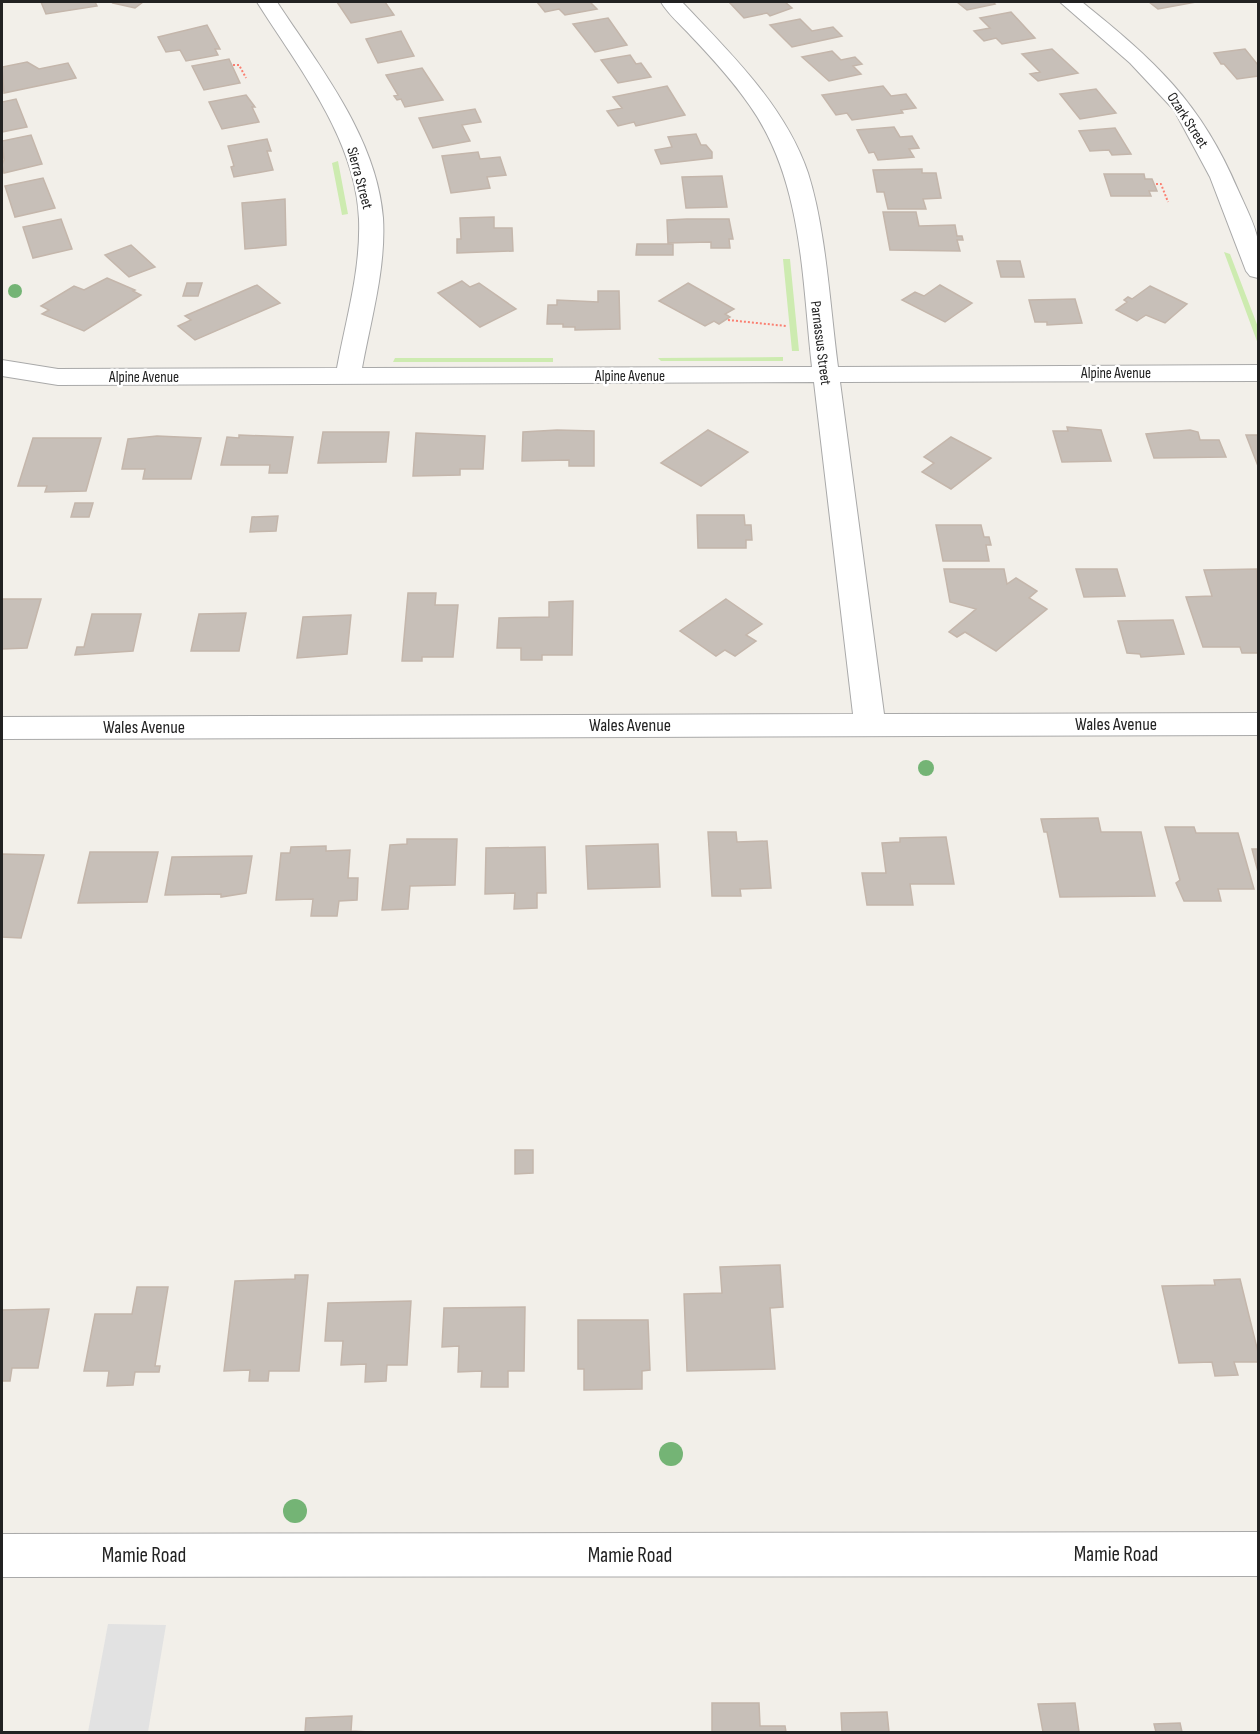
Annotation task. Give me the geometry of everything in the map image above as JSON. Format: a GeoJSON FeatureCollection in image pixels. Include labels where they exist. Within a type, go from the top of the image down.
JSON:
{"type":"FeatureCollection","features":[{"type":"Feature","properties":{"kind":"street","name":"Sierra Street"},"geometry":{"type":"LineString","coordinates":[[267,2],[348,134],[367,195],[371,218],[369,252],[348,376]]}},
{"type":"Feature","properties":{"kind":"street","name":"Parnassus Street"},"geometry":{"type":"LineString","coordinates":[[671,2],[750,92],[788,153],[796,172],[806,217],[870,724]]}},
{"type":"Feature","properties":{"kind":"street","name":"Ozark Street"},"geometry":{"type":"LineString","coordinates":[[1070,2],[1154,75],[1193,122],[1215,164],[1258,271]]}},
{"type":"Feature","properties":{"kind":"street","name":"Alpine Avenue"},"geometry":{"type":"LineString","coordinates":[[2,368],[58,377],[1258,373]]}},
{"type":"Feature","properties":{"kind":"street","name":"Wales Avenue"},"geometry":{"type":"LineString","coordinates":[[2,728],[1258,724]]}},
{"type":"Feature","properties":{"kind":"street","name":"Mamie Road"},"geometry":{"type":"LineString","coordinates":[[2,1556],[1258,1554]]}},
{"type":"Feature","properties":{"kind":"path"},"geometry":{"type":"LineString","coordinates":[[233,65],[239,65],[246,78]]}},
{"type":"Feature","properties":{"kind":"path"},"geometry":{"type":"LineString","coordinates":[[1156,184],[1161,184],[1168,202]]}},
{"type":"Feature","properties":{"kind":"path"},"geometry":{"type":"LineString","coordinates":[[728,320],[786,326]]}},
{"type":"Feature","properties":{"kind":"green space"},"geometry":{"type":"Polygon","coordinates":[[[338,161],[348,214],[342,215],[332,163],[338,161]]]}},
{"type":"Feature","properties":{"kind":"green space"},"geometry":{"type":"Polygon","coordinates":[[[1224,252],[1230,254],[1258,327],[1258,344],[1224,252]]]}},
{"type":"Feature","properties":{"kind":"green space"},"geometry":{"type":"Polygon","coordinates":[[[783,259],[790,259],[799,351],[792,351],[783,259]]]}},
{"type":"Feature","properties":{"kind":"green space"},"geometry":{"type":"Polygon","coordinates":[[[783,357],[783,361],[661,361],[658,358],[783,357]]]}},
{"type":"Feature","properties":{"kind":"green space"},"geometry":{"type":"Polygon","coordinates":[[[395,358],[553,358],[553,362],[393,362],[395,358]]]}},
{"type":"Feature","properties":{"kind":"shaded area"},"geometry":{"type":"Polygon","coordinates":[[[108,1624],[166,1625],[148,1732],[88,1732],[108,1624]]]}},
{"type":"Feature","properties":{"kind":"building"},"geometry":{"type":"Polygon","coordinates":[[[41,2],[95,2],[97,6],[46,14],[41,2]]]}},
{"type":"Feature","properties":{"kind":"building"},"geometry":{"type":"Polygon","coordinates":[[[114,2],[143,2],[135,8],[114,2]]]}},
{"type":"Feature","properties":{"kind":"building"},"geometry":{"type":"Polygon","coordinates":[[[337,2],[385,2],[394,15],[351,23],[337,2]]]}},
{"type":"Feature","properties":{"kind":"building"},"geometry":{"type":"Polygon","coordinates":[[[537,2],[590,2],[597,9],[565,15],[559,9],[545,12],[537,2]]]}},
{"type":"Feature","properties":{"kind":"building"},"geometry":{"type":"Polygon","coordinates":[[[729,2],[785,2],[792,8],[770,16],[767,13],[744,18],[729,2]]]}},
{"type":"Feature","properties":{"kind":"building"},"geometry":{"type":"Polygon","coordinates":[[[957,2],[993,2],[995,4],[967,10],[957,2]]]}},
{"type":"Feature","properties":{"kind":"building"},"geometry":{"type":"Polygon","coordinates":[[[1149,2],[1196,2],[1158,9],[1149,2]]]}},
{"type":"Feature","properties":{"kind":"building"},"geometry":{"type":"Polygon","coordinates":[[[1011,12],[1035,38],[1002,44],[996,38],[984,41],[974,31],[990,28],[980,18],[1011,12]]]}},
{"type":"Feature","properties":{"kind":"building"},"geometry":{"type":"Polygon","coordinates":[[[608,18],[627,45],[595,52],[573,24],[608,18]]]}},
{"type":"Feature","properties":{"kind":"building"},"geometry":{"type":"Polygon","coordinates":[[[800,19],[812,31],[833,27],[842,36],[792,47],[770,25],[800,19]]]}},
{"type":"Feature","properties":{"kind":"building"},"geometry":{"type":"Polygon","coordinates":[[[207,25],[220,49],[215,49],[218,55],[186,61],[180,50],[166,52],[158,37],[207,25]]]}},
{"type":"Feature","properties":{"kind":"building"},"geometry":{"type":"Polygon","coordinates":[[[401,31],[414,56],[378,63],[366,39],[401,31]]]}},
{"type":"Feature","properties":{"kind":"building"},"geometry":{"type":"Polygon","coordinates":[[[1052,49],[1078,73],[1038,81],[1030,74],[1040,72],[1022,54],[1052,49]]]}},
{"type":"Feature","properties":{"kind":"building"},"geometry":{"type":"Polygon","coordinates":[[[1245,49],[1258,65],[1258,76],[1237,79],[1224,64],[1221,64],[1214,53],[1245,49]]]}},
{"type":"Feature","properties":{"kind":"building"},"geometry":{"type":"Polygon","coordinates":[[[832,51],[841,60],[855,57],[862,64],[853,66],[861,74],[829,81],[802,57],[832,51]]]}},
{"type":"Feature","properties":{"kind":"building"},"geometry":{"type":"Polygon","coordinates":[[[630,55],[636,64],[641,63],[651,77],[618,83],[601,60],[630,55]]]}},
{"type":"Feature","properties":{"kind":"building"},"geometry":{"type":"Polygon","coordinates":[[[229,59],[240,83],[204,90],[192,66],[229,59]]]}},
{"type":"Feature","properties":{"kind":"building"},"geometry":{"type":"Polygon","coordinates":[[[27,62],[39,69],[68,63],[76,78],[4,93],[2,67],[27,62]]]}},
{"type":"Feature","properties":{"kind":"building"},"geometry":{"type":"Polygon","coordinates":[[[422,68],[443,100],[405,107],[401,99],[397,100],[394,96],[398,95],[386,75],[422,68]]]}},
{"type":"Feature","properties":{"kind":"building"},"geometry":{"type":"Polygon","coordinates":[[[667,86],[685,115],[636,126],[634,122],[618,126],[607,111],[622,108],[613,97],[667,86]]]}},
{"type":"Feature","properties":{"kind":"building"},"geometry":{"type":"Polygon","coordinates":[[[883,86],[891,96],[906,94],[916,108],[901,110],[903,113],[852,120],[847,113],[836,115],[822,95],[883,86]]]}},
{"type":"Feature","properties":{"kind":"building"},"geometry":{"type":"Polygon","coordinates":[[[1096,89],[1116,113],[1080,119],[1060,94],[1096,89]]]}},
{"type":"Feature","properties":{"kind":"building"},"geometry":{"type":"Polygon","coordinates":[[[246,95],[255,107],[252,107],[259,122],[222,129],[209,102],[246,95]]]}},
{"type":"Feature","properties":{"kind":"building"},"geometry":{"type":"Polygon","coordinates":[[[16,99],[27,127],[2,132],[2,102],[16,99]]]}},
{"type":"Feature","properties":{"kind":"building"},"geometry":{"type":"Polygon","coordinates":[[[475,109],[481,122],[462,125],[470,141],[433,148],[419,118],[475,109]]]}},
{"type":"Feature","properties":{"kind":"building"},"geometry":{"type":"Polygon","coordinates":[[[894,127],[900,137],[912,136],[919,148],[909,149],[914,157],[878,160],[874,152],[869,153],[857,130],[894,127]]]}},
{"type":"Feature","properties":{"kind":"building"},"geometry":{"type":"Polygon","coordinates":[[[1115,128],[1131,154],[1112,155],[1109,150],[1090,151],[1079,131],[1115,128]]]}},
{"type":"Feature","properties":{"kind":"building"},"geometry":{"type":"Polygon","coordinates":[[[696,134],[701,145],[706,145],[712,152],[712,158],[661,164],[655,150],[672,147],[668,137],[696,134]]]}},
{"type":"Feature","properties":{"kind":"building"},"geometry":{"type":"Polygon","coordinates":[[[31,135],[42,164],[4,173],[2,141],[31,135]]]}},
{"type":"Feature","properties":{"kind":"building"},"geometry":{"type":"Polygon","coordinates":[[[267,139],[271,151],[267,151],[273,170],[234,177],[231,167],[234,166],[228,146],[267,139]]]}},
{"type":"Feature","properties":{"kind":"building"},"geometry":{"type":"Polygon","coordinates":[[[478,152],[480,159],[500,157],[506,175],[487,177],[490,188],[451,193],[442,156],[478,152]]]}},
{"type":"Feature","properties":{"kind":"building"},"geometry":{"type":"Polygon","coordinates":[[[922,169],[922,173],[936,173],[941,198],[923,199],[926,209],[888,209],[884,192],[877,192],[873,170],[922,169]]]}},
{"type":"Feature","properties":{"kind":"building"},"geometry":{"type":"Polygon","coordinates":[[[1104,174],[1144,174],[1145,179],[1152,179],[1157,191],[1149,191],[1151,196],[1111,196],[1104,174]]]}},
{"type":"Feature","properties":{"kind":"building"},"geometry":{"type":"Polygon","coordinates":[[[722,176],[727,207],[686,208],[682,177],[722,176]]]}},
{"type":"Feature","properties":{"kind":"building"},"geometry":{"type":"Polygon","coordinates":[[[43,178],[55,208],[15,217],[5,186],[43,178]]]}},
{"type":"Feature","properties":{"kind":"building"},"geometry":{"type":"Polygon","coordinates":[[[285,199],[286,245],[245,249],[242,203],[285,199]]]}},
{"type":"Feature","properties":{"kind":"building"},"geometry":{"type":"Polygon","coordinates":[[[883,212],[916,212],[919,226],[955,225],[957,236],[962,236],[963,240],[957,240],[960,251],[890,250],[883,212]]]}},
{"type":"Feature","properties":{"kind":"building"},"geometry":{"type":"Polygon","coordinates":[[[494,217],[494,228],[512,228],[513,251],[457,253],[457,239],[461,239],[460,218],[494,217]]]}},
{"type":"Feature","properties":{"kind":"building"},"geometry":{"type":"Polygon","coordinates":[[[61,219],[72,249],[33,258],[23,227],[61,219]]]}},
{"type":"Feature","properties":{"kind":"building"},"geometry":{"type":"Polygon","coordinates":[[[729,219],[733,239],[729,239],[730,248],[711,248],[711,242],[668,243],[667,220],[729,219]]]}},
{"type":"Feature","properties":{"kind":"building"},"geometry":{"type":"Polygon","coordinates":[[[637,244],[673,244],[673,255],[636,255],[637,244]]]}},
{"type":"Feature","properties":{"kind":"building"},"geometry":{"type":"Polygon","coordinates":[[[131,245],[155,267],[129,277],[105,255],[131,245]]]}},
{"type":"Feature","properties":{"kind":"building"},"geometry":{"type":"Polygon","coordinates":[[[997,261],[1020,261],[1024,277],[1001,277],[997,261]]]}},
{"type":"Feature","properties":{"kind":"building"},"geometry":{"type":"Polygon","coordinates":[[[107,278],[141,295],[84,331],[42,314],[49,310],[41,306],[74,286],[84,290],[107,278]]]}},
{"type":"Feature","properties":{"kind":"building"},"geometry":{"type":"Polygon","coordinates":[[[462,281],[470,287],[479,283],[516,309],[480,327],[438,293],[462,281]]]}},
{"type":"Feature","properties":{"kind":"building"},"geometry":{"type":"Polygon","coordinates":[[[187,283],[202,283],[198,296],[183,296],[187,283]]]}},
{"type":"Feature","properties":{"kind":"building"},"geometry":{"type":"Polygon","coordinates":[[[688,283],[734,309],[725,314],[730,317],[719,324],[714,321],[705,326],[659,301],[688,283]]]}},
{"type":"Feature","properties":{"kind":"building"},"geometry":{"type":"Polygon","coordinates":[[[257,285],[280,303],[195,340],[178,326],[191,320],[185,316],[257,285]]]}},
{"type":"Feature","properties":{"kind":"building"},"geometry":{"type":"Polygon","coordinates":[[[940,285],[972,303],[945,322],[902,300],[915,292],[924,296],[940,285]]]}},
{"type":"Feature","properties":{"kind":"building"},"geometry":{"type":"Polygon","coordinates":[[[1150,286],[1187,304],[1165,323],[1146,315],[1137,321],[1116,310],[1127,302],[1124,300],[1128,297],[1132,299],[1150,286]]]}},
{"type":"Feature","properties":{"kind":"building"},"geometry":{"type":"Polygon","coordinates":[[[598,291],[619,291],[620,329],[575,330],[575,327],[563,327],[563,324],[547,324],[548,305],[557,305],[557,300],[598,302],[598,291]]]}},
{"type":"Feature","properties":{"kind":"building"},"geometry":{"type":"Polygon","coordinates":[[[1075,299],[1082,323],[1047,325],[1047,322],[1035,322],[1029,300],[1075,299]]]}},
{"type":"Feature","properties":{"kind":"building"},"geometry":{"type":"Polygon","coordinates":[[[1067,427],[1101,430],[1111,461],[1062,462],[1053,431],[1068,431],[1067,427]]]}},
{"type":"Feature","properties":{"kind":"building"},"geometry":{"type":"Polygon","coordinates":[[[708,430],[748,452],[701,486],[661,463],[708,430]]]}},
{"type":"Feature","properties":{"kind":"building"},"geometry":{"type":"Polygon","coordinates":[[[1190,430],[1198,432],[1200,440],[1219,440],[1226,457],[1154,458],[1146,434],[1190,430]]]}},
{"type":"Feature","properties":{"kind":"building"},"geometry":{"type":"Polygon","coordinates":[[[594,431],[594,466],[569,466],[569,460],[522,461],[523,432],[594,431]]]}},
{"type":"Feature","properties":{"kind":"building"},"geometry":{"type":"Polygon","coordinates":[[[323,432],[389,432],[386,462],[318,463],[323,432]]]}},
{"type":"Feature","properties":{"kind":"building"},"geometry":{"type":"Polygon","coordinates":[[[416,433],[485,436],[483,469],[460,469],[460,475],[413,476],[416,433]]]}},
{"type":"Feature","properties":{"kind":"building"},"geometry":{"type":"Polygon","coordinates":[[[239,435],[293,437],[287,473],[269,473],[270,465],[221,465],[227,437],[239,438],[239,435]]]}},
{"type":"Feature","properties":{"kind":"building"},"geometry":{"type":"Polygon","coordinates":[[[1246,435],[1258,435],[1258,466],[1246,435]]]}},
{"type":"Feature","properties":{"kind":"building"},"geometry":{"type":"Polygon","coordinates":[[[157,436],[201,438],[191,479],[143,479],[145,469],[122,469],[128,439],[157,436]]]}},
{"type":"Feature","properties":{"kind":"building"},"geometry":{"type":"Polygon","coordinates":[[[951,437],[991,458],[951,489],[922,472],[934,463],[924,457],[951,437]]]}},
{"type":"Feature","properties":{"kind":"building"},"geometry":{"type":"Polygon","coordinates":[[[33,438],[101,438],[86,491],[45,492],[47,486],[18,486],[33,438]]]}},
{"type":"Feature","properties":{"kind":"building"},"geometry":{"type":"Polygon","coordinates":[[[75,503],[93,503],[89,517],[71,517],[75,503]]]}},
{"type":"Feature","properties":{"kind":"building"},"geometry":{"type":"Polygon","coordinates":[[[697,515],[744,515],[745,525],[751,525],[752,540],[746,540],[746,548],[698,548],[697,515]]]}},
{"type":"Feature","properties":{"kind":"building"},"geometry":{"type":"Polygon","coordinates":[[[278,516],[276,531],[250,532],[252,517],[278,516]]]}},
{"type":"Feature","properties":{"kind":"building"},"geometry":{"type":"Polygon","coordinates":[[[936,525],[981,525],[984,537],[989,537],[991,545],[986,545],[989,561],[943,561],[936,525]]]}},
{"type":"Feature","properties":{"kind":"building"},"geometry":{"type":"Polygon","coordinates":[[[944,569],[1004,569],[1007,584],[1016,578],[1037,591],[1029,598],[1047,609],[996,651],[965,632],[957,637],[949,632],[976,609],[950,602],[944,569]]]}},
{"type":"Feature","properties":{"kind":"building"},"geometry":{"type":"Polygon","coordinates":[[[1076,569],[1117,569],[1125,596],[1084,597],[1076,569]]]}},
{"type":"Feature","properties":{"kind":"building"},"geometry":{"type":"Polygon","coordinates":[[[1257,569],[1258,653],[1242,653],[1240,647],[1203,647],[1186,597],[1212,596],[1204,570],[1257,569]]]}},
{"type":"Feature","properties":{"kind":"building"},"geometry":{"type":"Polygon","coordinates":[[[408,593],[436,593],[435,605],[458,605],[453,657],[422,657],[422,661],[402,661],[408,593]]]}},
{"type":"Feature","properties":{"kind":"building"},"geometry":{"type":"Polygon","coordinates":[[[2,599],[41,599],[27,648],[2,649],[2,599]]]}},
{"type":"Feature","properties":{"kind":"building"},"geometry":{"type":"Polygon","coordinates":[[[726,599],[762,624],[746,635],[756,641],[735,656],[725,650],[716,656],[680,631],[726,599]]]}},
{"type":"Feature","properties":{"kind":"building"},"geometry":{"type":"Polygon","coordinates":[[[573,601],[572,655],[542,655],[542,660],[521,660],[521,648],[497,648],[499,618],[549,617],[549,602],[573,601]]]}},
{"type":"Feature","properties":{"kind":"building"},"geometry":{"type":"Polygon","coordinates":[[[246,613],[239,651],[191,651],[199,614],[246,613]]]}},
{"type":"Feature","properties":{"kind":"building"},"geometry":{"type":"Polygon","coordinates":[[[92,614],[141,614],[133,651],[75,655],[77,647],[84,647],[92,614]]]}},
{"type":"Feature","properties":{"kind":"building"},"geometry":{"type":"Polygon","coordinates":[[[351,615],[347,654],[297,658],[303,617],[351,615]]]}},
{"type":"Feature","properties":{"kind":"building"},"geometry":{"type":"Polygon","coordinates":[[[1173,620],[1184,654],[1141,657],[1140,654],[1127,653],[1118,621],[1173,620]]]}},
{"type":"Feature","properties":{"kind":"building"},"geometry":{"type":"Polygon","coordinates":[[[1098,818],[1101,832],[1141,832],[1155,896],[1060,897],[1047,832],[1044,832],[1041,819],[1098,818]]]}},
{"type":"Feature","properties":{"kind":"building"},"geometry":{"type":"Polygon","coordinates":[[[1165,827],[1194,827],[1196,833],[1238,833],[1254,889],[1218,889],[1221,901],[1184,901],[1176,883],[1180,880],[1165,827]]]}},
{"type":"Feature","properties":{"kind":"building"},"geometry":{"type":"Polygon","coordinates":[[[708,832],[736,832],[737,842],[767,841],[771,888],[740,889],[741,896],[712,896],[708,832]]]}},
{"type":"Feature","properties":{"kind":"building"},"geometry":{"type":"Polygon","coordinates":[[[946,837],[954,884],[910,884],[913,905],[867,905],[862,873],[886,873],[882,843],[900,842],[900,838],[946,837]]]}},
{"type":"Feature","properties":{"kind":"building"},"geometry":{"type":"Polygon","coordinates":[[[407,839],[457,839],[455,885],[410,886],[408,909],[382,910],[390,845],[407,844],[407,839]]]}},
{"type":"Feature","properties":{"kind":"building"},"geometry":{"type":"Polygon","coordinates":[[[658,844],[660,887],[588,889],[586,846],[658,844]]]}},
{"type":"Feature","properties":{"kind":"building"},"geometry":{"type":"Polygon","coordinates":[[[326,846],[326,851],[350,850],[348,878],[358,878],[357,900],[339,901],[337,916],[311,916],[313,899],[276,900],[281,853],[290,853],[291,847],[326,846]]]}},
{"type":"Feature","properties":{"kind":"building"},"geometry":{"type":"Polygon","coordinates":[[[545,847],[546,893],[537,893],[537,908],[514,909],[515,893],[485,894],[486,848],[545,847]]]}},
{"type":"Feature","properties":{"kind":"building"},"geometry":{"type":"Polygon","coordinates":[[[1252,849],[1258,849],[1258,872],[1252,849]]]}},
{"type":"Feature","properties":{"kind":"building"},"geometry":{"type":"Polygon","coordinates":[[[90,852],[158,852],[147,902],[78,903],[90,852]]]}},
{"type":"Feature","properties":{"kind":"building"},"geometry":{"type":"Polygon","coordinates":[[[2,854],[44,855],[21,938],[2,937],[2,854]]]}},
{"type":"Feature","properties":{"kind":"building"},"geometry":{"type":"Polygon","coordinates":[[[252,856],[246,893],[221,897],[221,894],[165,895],[172,857],[252,856]]]}},
{"type":"Feature","properties":{"kind":"building"},"geometry":{"type":"Polygon","coordinates":[[[515,1150],[533,1150],[533,1173],[515,1174],[515,1150]]]}},
{"type":"Feature","properties":{"kind":"building"},"geometry":{"type":"Polygon","coordinates":[[[780,1265],[783,1307],[770,1308],[775,1369],[687,1371],[684,1294],[722,1293],[720,1267],[780,1265]]]}},
{"type":"Feature","properties":{"kind":"building"},"geometry":{"type":"Polygon","coordinates":[[[295,1275],[308,1275],[299,1371],[269,1371],[268,1381],[249,1381],[250,1370],[224,1371],[235,1281],[295,1279],[295,1275]]]}},
{"type":"Feature","properties":{"kind":"building"},"geometry":{"type":"Polygon","coordinates":[[[1240,1279],[1258,1352],[1258,1362],[1234,1362],[1238,1375],[1215,1376],[1212,1362],[1179,1363],[1162,1286],[1215,1285],[1214,1280],[1240,1279]]]}},
{"type":"Feature","properties":{"kind":"building"},"geometry":{"type":"Polygon","coordinates":[[[137,1287],[168,1287],[155,1366],[160,1366],[159,1372],[135,1372],[133,1385],[107,1386],[109,1371],[84,1371],[95,1314],[132,1314],[137,1287]]]}},
{"type":"Feature","properties":{"kind":"building"},"geometry":{"type":"Polygon","coordinates":[[[411,1301],[407,1365],[387,1365],[386,1381],[365,1382],[366,1364],[341,1365],[343,1341],[325,1341],[328,1303],[411,1301]]]}},
{"type":"Feature","properties":{"kind":"building"},"geometry":{"type":"Polygon","coordinates":[[[525,1307],[524,1371],[508,1371],[508,1387],[481,1387],[482,1371],[458,1372],[459,1346],[442,1347],[444,1308],[525,1307]]]}},
{"type":"Feature","properties":{"kind":"building"},"geometry":{"type":"Polygon","coordinates":[[[49,1309],[38,1368],[12,1368],[10,1381],[2,1381],[2,1310],[49,1309]]]}},
{"type":"Feature","properties":{"kind":"building"},"geometry":{"type":"Polygon","coordinates":[[[578,1320],[648,1320],[650,1370],[642,1371],[642,1389],[584,1390],[584,1369],[578,1369],[578,1320]]]}},
{"type":"Feature","properties":{"kind":"building"},"geometry":{"type":"Polygon","coordinates":[[[712,1703],[759,1703],[760,1726],[785,1726],[786,1732],[712,1732],[712,1703]]]}},
{"type":"Feature","properties":{"kind":"building"},"geometry":{"type":"Polygon","coordinates":[[[1075,1703],[1079,1732],[1043,1732],[1038,1704],[1075,1703]]]}},
{"type":"Feature","properties":{"kind":"building"},"geometry":{"type":"Polygon","coordinates":[[[887,1712],[889,1732],[842,1732],[841,1713],[887,1712]]]}},
{"type":"Feature","properties":{"kind":"building"},"geometry":{"type":"Polygon","coordinates":[[[352,1716],[351,1731],[370,1732],[305,1732],[306,1718],[352,1716]]]}},
{"type":"Feature","properties":{"kind":"building"},"geometry":{"type":"Polygon","coordinates":[[[1180,1723],[1182,1732],[1156,1732],[1154,1724],[1180,1723]]]}}]}
